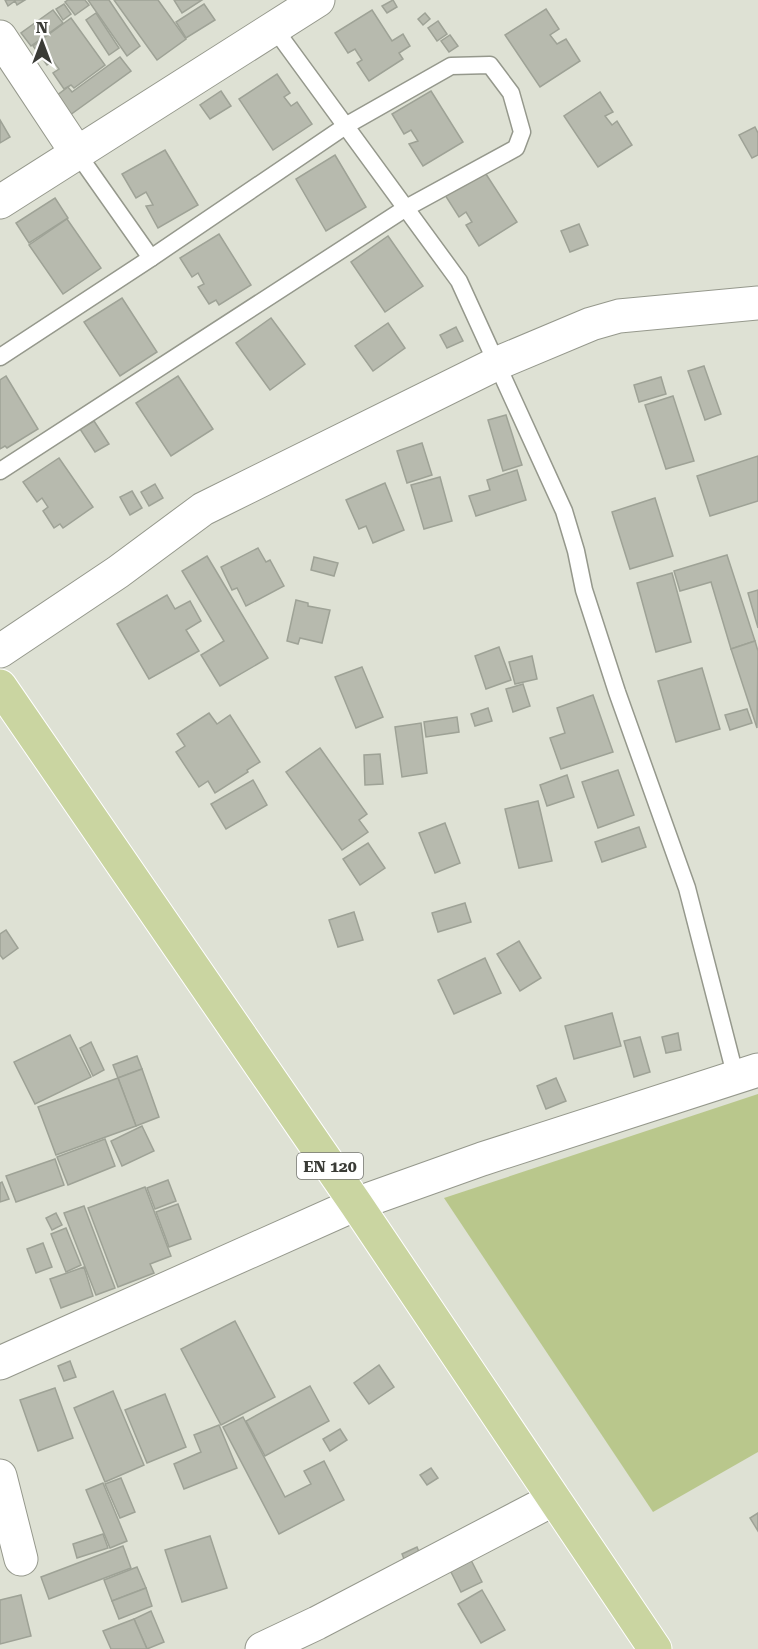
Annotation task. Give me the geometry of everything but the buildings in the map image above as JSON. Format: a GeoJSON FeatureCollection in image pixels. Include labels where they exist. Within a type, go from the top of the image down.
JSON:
{"type":"FeatureCollection","features":[{"type":"Feature","properties":{"kind":"main road","name":"EN 120"},"geometry":{"type":"LineString","coordinates":[[0,686],[356,1204],[654,1649]]}},
{"type":"Feature","properties":{"kind":"street"},"geometry":{"type":"LineString","coordinates":[[0,202],[293,11]]}},
{"type":"Feature","properties":{"kind":"street"},"geometry":{"type":"LineString","coordinates":[[0,37],[77,153]]}},
{"type":"Feature","properties":{"kind":"street"},"geometry":{"type":"LineString","coordinates":[[0,651],[118,572],[203,509],[498,363],[591,324],[619,316],[758,303]]}},
{"type":"Feature","properties":{"kind":"street"},"geometry":{"type":"LineString","coordinates":[[0,1363],[356,1204],[482,1159],[747,1074]]}},
{"type":"Feature","properties":{"kind":"street"},"geometry":{"type":"LineString","coordinates":[[0,1476],[21,1559]]}},
{"type":"Feature","properties":{"kind":"street"},"geometry":{"type":"LineString","coordinates":[[262,1649],[317,1623],[554,1499]]}},
{"type":"Feature","properties":{"kind":"lane"},"geometry":{"type":"LineString","coordinates":[[293,11],[346,126],[459,281],[564,511],[584,590],[617,692],[687,888],[747,1074]]}},
{"type":"Feature","properties":{"kind":"lane"},"geometry":{"type":"LineString","coordinates":[[0,357],[346,126],[451,66],[490,65],[511,93],[522,132],[516,148],[406,208],[0,471]]}},
{"type":"Feature","properties":{"kind":"lane"},"geometry":{"type":"LineString","coordinates":[[77,153],[151,258]]}},
{"type":"Feature","properties":{"kind":"green space"},"geometry":{"type":"Polygon","coordinates":[[[758,1094],[758,1452],[653,1512],[444,1198],[758,1094]]]}}]}
